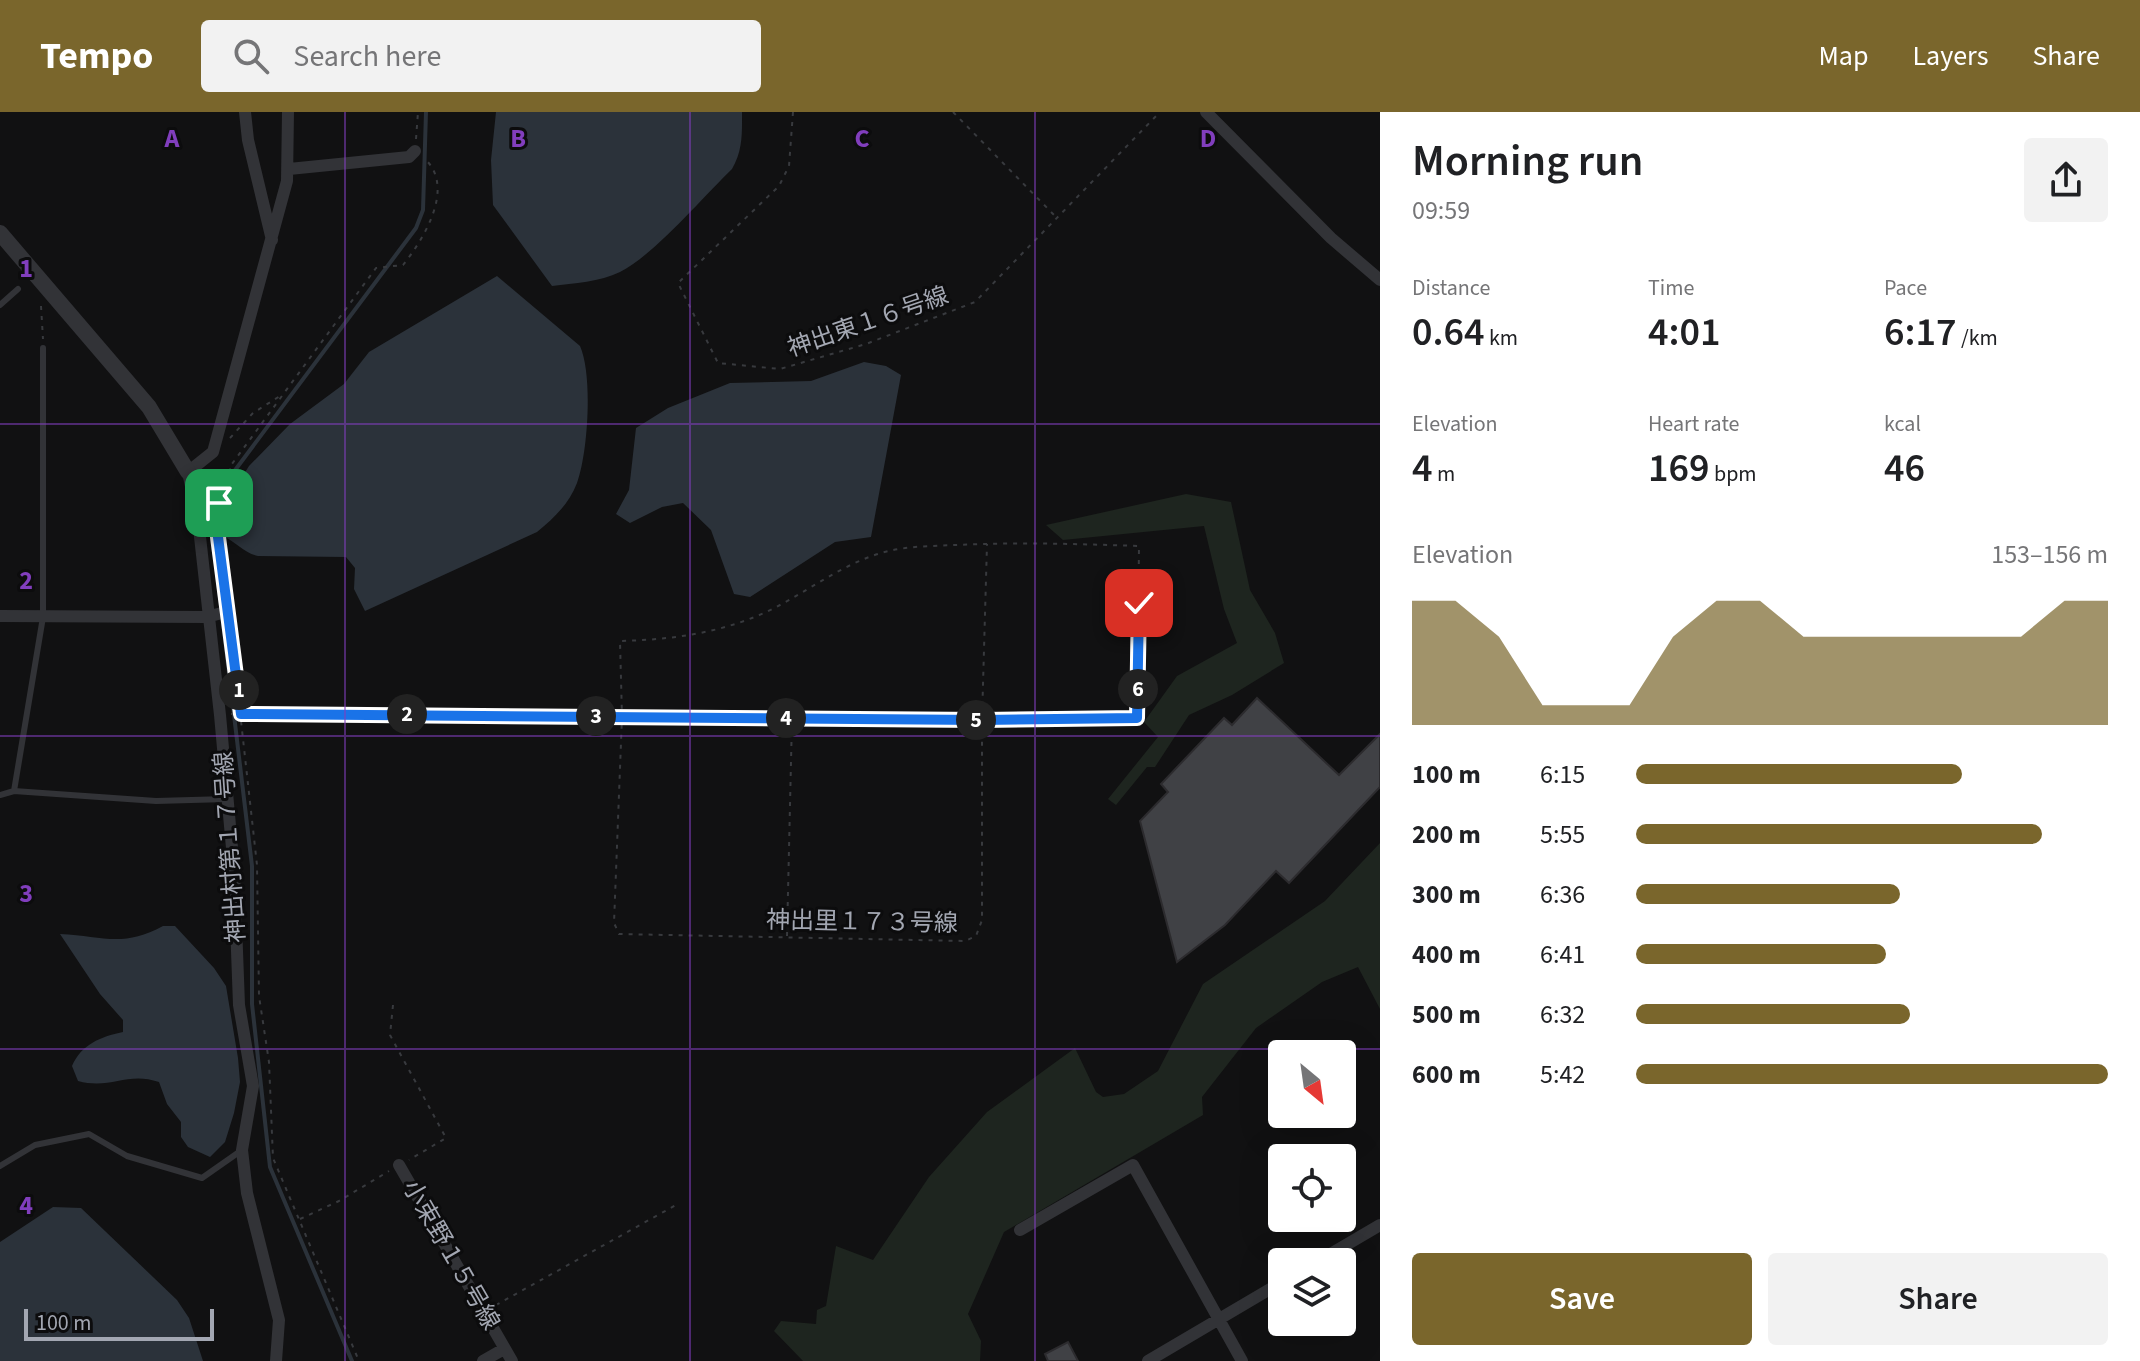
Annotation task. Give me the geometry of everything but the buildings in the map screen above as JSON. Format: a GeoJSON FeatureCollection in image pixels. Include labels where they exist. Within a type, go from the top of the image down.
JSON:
{"type":"FeatureCollection","features":[{"type":"Feature","properties":{"kind":"street"},"geometry":{"type":"LineString","coordinates":[[245,112],[248,140],[272,240]]}},
{"type":"Feature","properties":{"kind":"street"},"geometry":{"type":"LineString","coordinates":[[0,233],[40,284],[149,407],[188,472],[213,452],[272,240],[289,169],[288,112]]}},
{"type":"Feature","properties":{"kind":"street"},"geometry":{"type":"LineString","coordinates":[[1206,112],[1331,238],[1380,280]]}},
{"type":"Feature","properties":{"kind":"street"},"geometry":{"type":"LineString","coordinates":[[289,169],[409,157],[415,151]]}},
{"type":"Feature","properties":{"kind":"street","name":"神出村第１７号線"},"geometry":{"type":"LineString","coordinates":[[188,472],[198,519],[229,798],[239,1005],[253,1086],[242,1150],[247,1193],[279,1320],[276,1361]]}},
{"type":"Feature","properties":{"kind":"street"},"geometry":{"type":"LineString","coordinates":[[0,616],[207,617],[229,611]]}},
{"type":"Feature","properties":{"kind":"street","name":"小束野１５号線"},"geometry":{"type":"LineString","coordinates":[[399,1165],[512,1361]]}},
{"type":"Feature","properties":{"kind":"street"},"geometry":{"type":"LineString","coordinates":[[1020,1230],[1133,1165],[1242,1361]]}},
{"type":"Feature","properties":{"kind":"street"},"geometry":{"type":"LineString","coordinates":[[1341,1248],[1380,1225]]}},
{"type":"Feature","properties":{"kind":"street"},"geometry":{"type":"LineString","coordinates":[[1148,1361],[1268,1290]]}},
{"type":"Feature","properties":{"kind":"street"},"geometry":{"type":"LineString","coordinates":[[483,1361],[504,1349]]}},
{"type":"Feature","properties":{"kind":"lane"},"geometry":{"type":"LineString","coordinates":[[0,305],[18,289]]}},
{"type":"Feature","properties":{"kind":"lane"},"geometry":{"type":"LineString","coordinates":[[14,791],[43,617],[43,348]]}},
{"type":"Feature","properties":{"kind":"lane"},"geometry":{"type":"LineString","coordinates":[[0,795],[14,791],[156,801],[229,798]]}},
{"type":"Feature","properties":{"kind":"lane"},"geometry":{"type":"LineString","coordinates":[[0,1166],[35,1145],[89,1134],[127,1156],[202,1178],[242,1150]]}},
{"type":"Feature","properties":{"kind":"path"},"geometry":{"type":"LineString","coordinates":[[359,1361],[273,1158],[269,1062],[259,996],[257,865],[215,514],[219,503],[239,481],[229,468],[376,268],[403,265],[432,222],[436,191],[432,166],[415,151],[418,112]]}},
{"type":"Feature","properties":{"kind":"path","name":"神出東１６号線"},"geometry":{"type":"LineString","coordinates":[[793,112],[789,166],[779,186],[678,283],[718,363],[780,369],[866,344],[975,302],[1055,216],[1160,112]]}},
{"type":"Feature","properties":{"kind":"path"},"geometry":{"type":"LineString","coordinates":[[953,112],[1055,216]]}},
{"type":"Feature","properties":{"kind":"path"},"geometry":{"type":"LineString","coordinates":[[40,284],[43,348]]}},
{"type":"Feature","properties":{"kind":"path"},"geometry":{"type":"LineString","coordinates":[[213,452],[253,413],[272,398],[281,396]]}},
{"type":"Feature","properties":{"kind":"path"},"geometry":{"type":"LineString","coordinates":[[241,714],[982,720],[1137,718],[1139,546],[987,544],[887,551],[803,589],[758,616],[670,640],[620,641],[622,717]]}},
{"type":"Feature","properties":{"kind":"path","name":"神出里１７３号線"},"geometry":{"type":"LineString","coordinates":[[622,717],[614,923],[619,934],[965,941],[976,936],[982,920],[982,720],[987,544]]}},
{"type":"Feature","properties":{"kind":"path"},"geometry":{"type":"LineString","coordinates":[[787,937],[792,718]]}},
{"type":"Feature","properties":{"kind":"path"},"geometry":{"type":"LineString","coordinates":[[393,1005],[390,1035],[446,1138],[399,1165]]}},
{"type":"Feature","properties":{"kind":"path","name":"小束野１５号線"},"geometry":{"type":"LineString","coordinates":[[299,1219],[339,1201],[399,1165]]}},
{"type":"Feature","properties":{"kind":"path"},"geometry":{"type":"LineString","coordinates":[[485,1312],[676,1205]]}},
{"type":"Feature","properties":{"kind":"shaded area"},"geometry":{"type":"Polygon","coordinates":[[[496,112],[742,112],[741,141],[732,169],[634,264],[604,278],[552,286],[493,205],[491,160],[496,112]]]}},
{"type":"Feature","properties":{"kind":"shaded area"},"geometry":{"type":"Polygon","coordinates":[[[497,276],[580,346],[584,359],[588,414],[581,470],[570,498],[549,521],[537,532],[365,611],[354,589],[355,568],[346,557],[258,556],[223,536],[220,512],[249,466],[290,424],[344,384],[369,352],[497,276]]]}},
{"type":"Feature","properties":{"kind":"shaded area"},"geometry":{"type":"Polygon","coordinates":[[[864,362],[886,366],[901,375],[871,537],[835,542],[750,597],[734,594],[711,530],[683,503],[662,507],[630,523],[616,514],[629,490],[636,428],[668,408],[730,383],[811,381],[864,362]]]}},
{"type":"Feature","properties":{"kind":"shaded area"},"geometry":{"type":"Polygon","coordinates":[[[1186,494],[1231,502],[1250,590],[1275,633],[1284,663],[1232,695],[1189,715],[1155,767],[1147,767],[1116,805],[1108,799],[1158,737],[1144,722],[1177,676],[1237,643],[1224,609],[1204,526],[1063,540],[1046,525],[1186,494]]]}},
{"type":"Feature","properties":{"kind":"shaded area"},"geometry":{"type":"Polygon","coordinates":[[[1380,843],[1380,1009],[1358,967],[1322,982],[1256,1028],[1202,1097],[1203,1115],[1004,1232],[968,1314],[981,1341],[980,1361],[803,1361],[774,1331],[781,1321],[816,1324],[817,1310],[826,1306],[836,1246],[873,1260],[929,1177],[987,1112],[1075,1048],[1096,1092],[1103,1097],[1124,1094],[1158,1071],[1203,984],[1325,901],[1380,843]]]}},
{"type":"Feature","properties":{"kind":"shaded area"},"geometry":{"type":"Polygon","coordinates":[[[163,926],[175,926],[214,968],[226,986],[240,1082],[225,1142],[210,1157],[188,1147],[181,1137],[181,1122],[167,1104],[159,1082],[137,1078],[100,1083],[78,1081],[72,1066],[81,1052],[93,1043],[123,1032],[123,1020],[100,994],[60,934],[124,939],[163,926]]]}},
{"type":"Feature","properties":{"kind":"shaded area"},"geometry":{"type":"Polygon","coordinates":[[[53,1207],[81,1208],[177,1300],[189,1318],[203,1361],[0,1361],[0,1242],[53,1207]]]}},
{"type":"Feature","properties":{"kind":"waterway"},"geometry":{"type":"LineString","coordinates":[[352,1361],[270,1167],[252,1004],[252,866],[209,505],[416,228],[423,210],[426,112]]}},
{"type":"Feature","properties":{"kind":"route"},"geometry":{"type":"LineString","coordinates":[[219,503],[215,514],[241,714],[982,720],[1137,718],[1139,603]]}}]}
